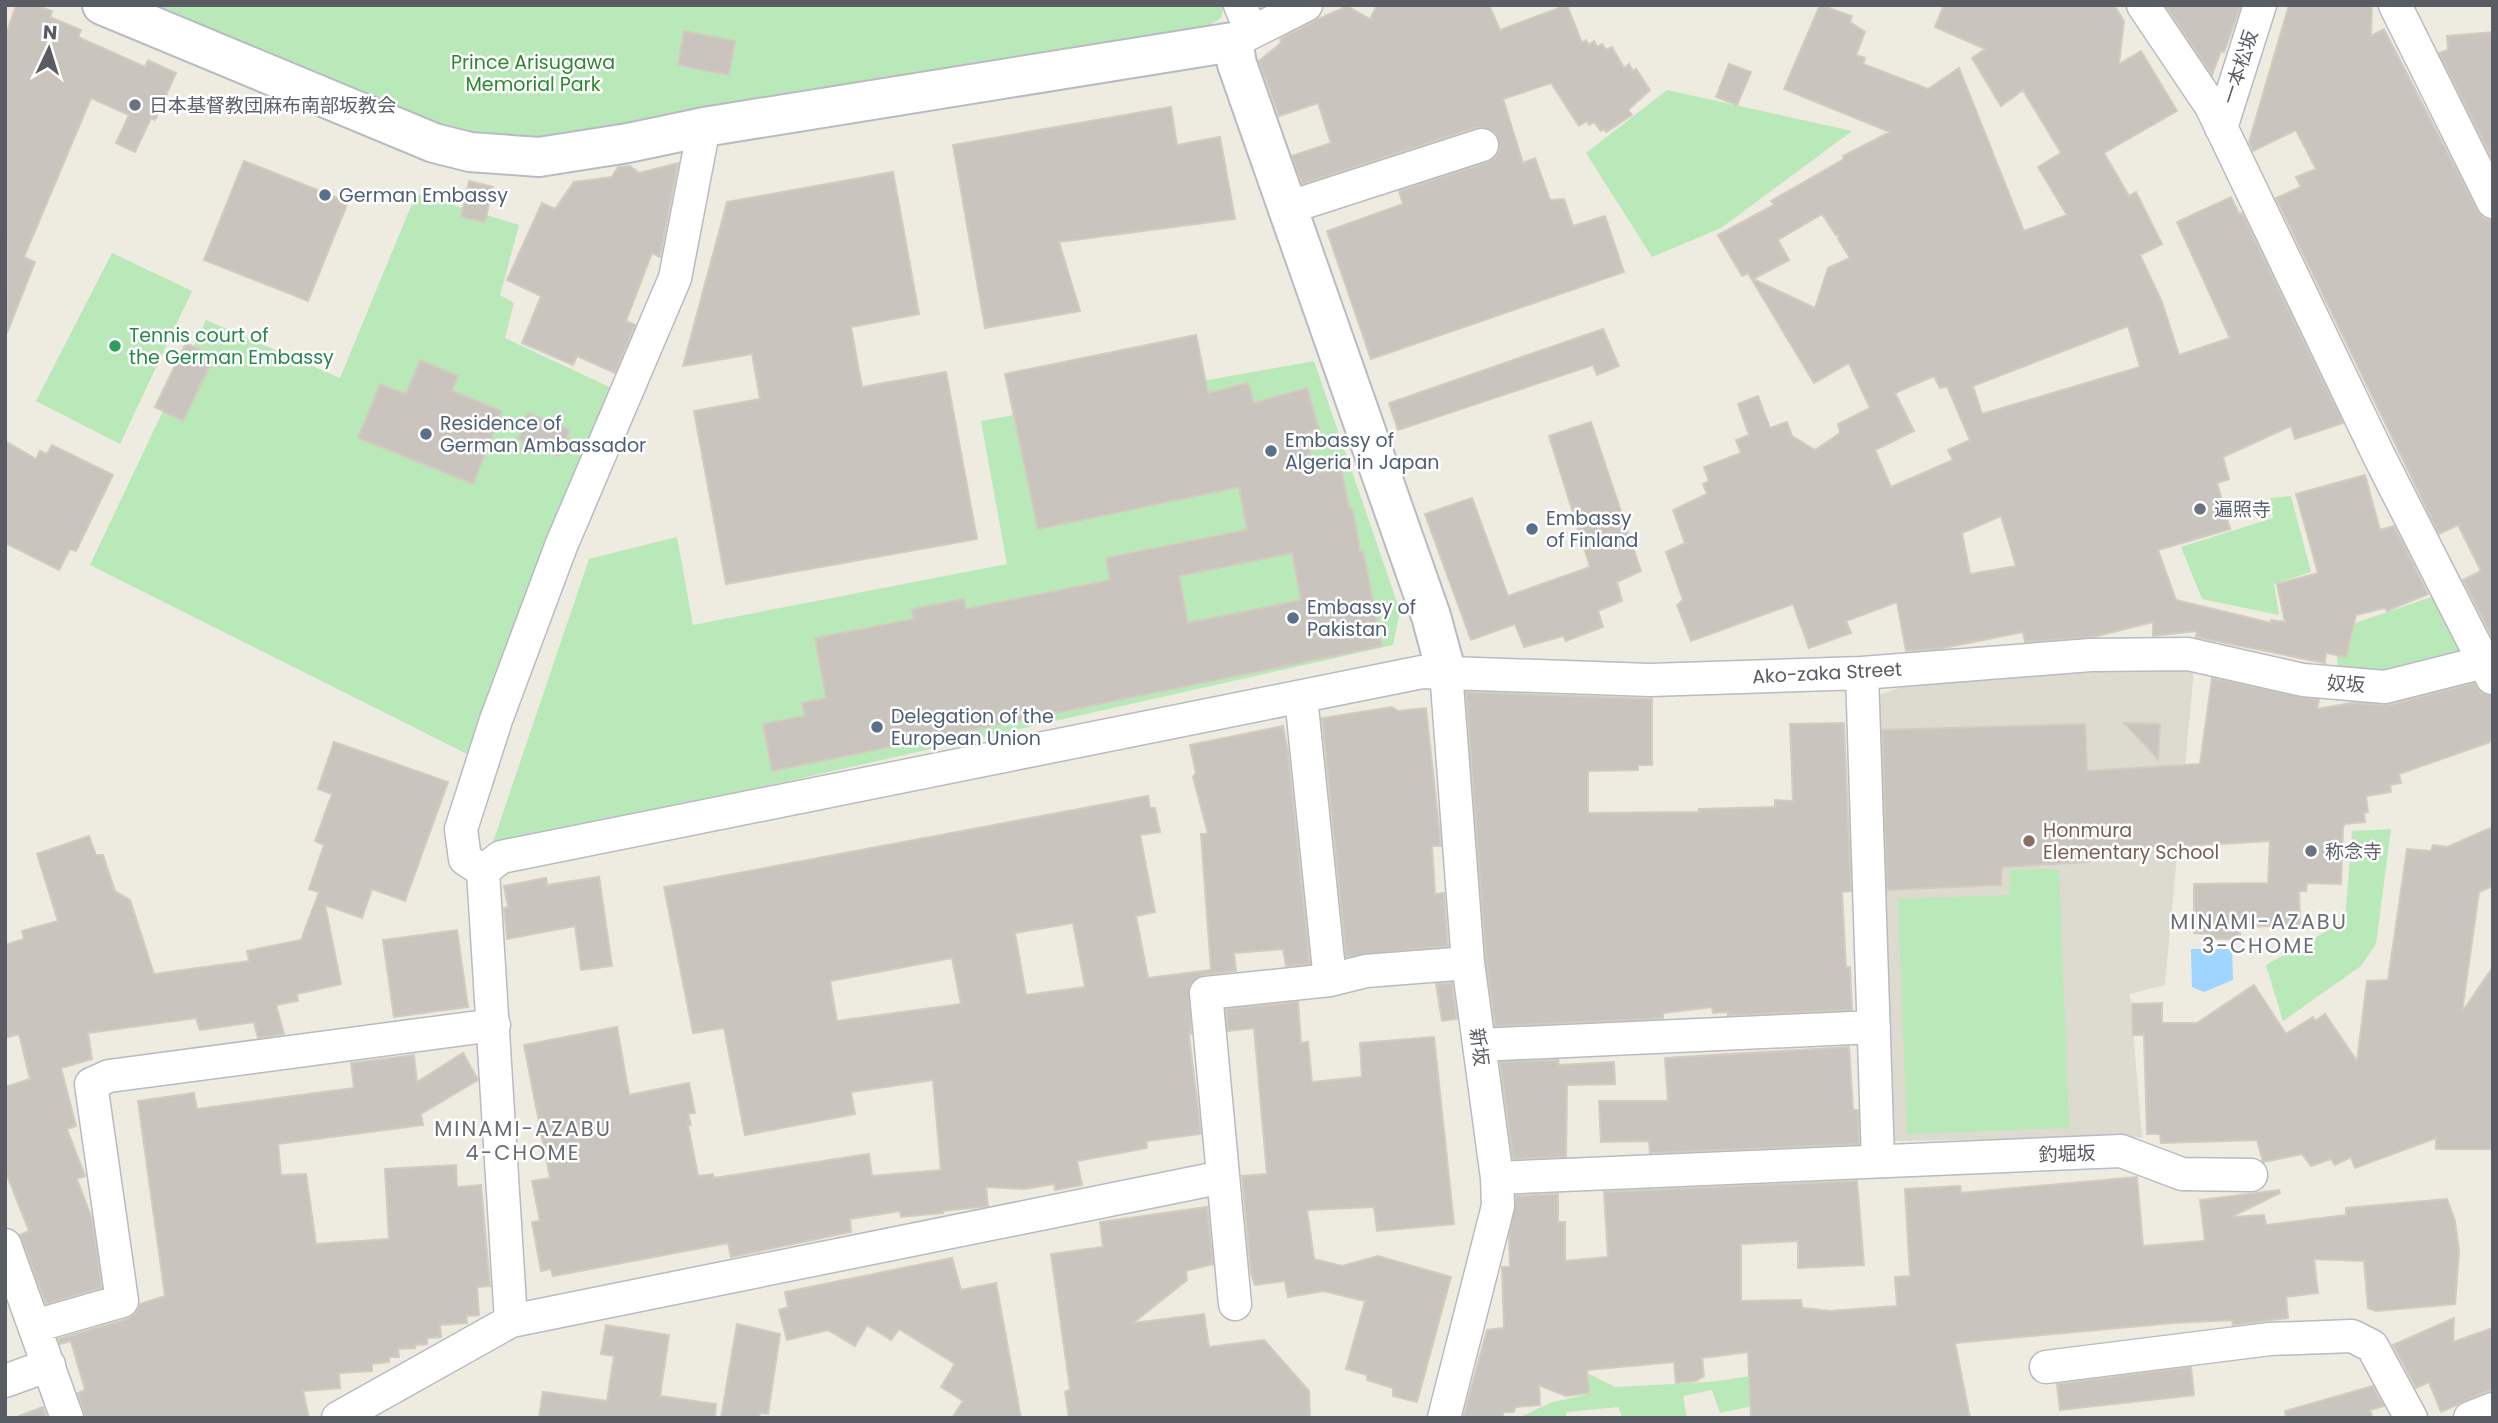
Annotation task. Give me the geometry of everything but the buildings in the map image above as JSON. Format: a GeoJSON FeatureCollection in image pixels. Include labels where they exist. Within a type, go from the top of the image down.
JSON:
{"type":"FeatureCollection","features":[{"type":"Feature","properties":{"kind":"street"},"geometry":{"type":"LineString","coordinates":[[102,5],[434,143],[470,152],[539,157],[628,143],[1241,26],[1306,5]]}},
{"type":"Feature","properties":{"kind":"street"},"geometry":{"type":"LineString","coordinates":[[2143,5],[2211,106],[2379,456],[2488,670]]}},
{"type":"Feature","properties":{"kind":"street","name":"一本松坂"},"geometry":{"type":"LineString","coordinates":[[2221,128],[2260,5]]}},
{"type":"Feature","properties":{"kind":"street"},"geometry":{"type":"LineString","coordinates":[[2395,5],[2493,202]]}},
{"type":"Feature","properties":{"kind":"street"},"geometry":{"type":"LineString","coordinates":[[1241,26],[1237,64],[1435,628],[1446,671]]}},
{"type":"Feature","properties":{"kind":"street"},"geometry":{"type":"LineString","coordinates":[[511,1321],[483,871],[465,859],[461,829],[496,720],[561,546],[675,278],[704,127]]}},
{"type":"Feature","properties":{"kind":"street"},"geometry":{"type":"LineString","coordinates":[[1287,208],[1482,145]]}},
{"type":"Feature","properties":{"kind":"street","name":"Ako-zaka Street"},"geometry":{"type":"LineString","coordinates":[[483,871],[501,857],[1422,672],[1650,680],[1862,673],[2091,655],[2188,654],[2207,660]]}},
{"type":"Feature","properties":{"kind":"street","name":"奴坂"},"geometry":{"type":"LineString","coordinates":[[2207,660],[2303,680],[2385,687],[2488,670]]}},
{"type":"Feature","properties":{"kind":"street","name":"新坂"},"geometry":{"type":"LineString","coordinates":[[1444,1418],[1498,1206],[1497,1178],[1468,963],[1446,671]]}},
{"type":"Feature","properties":{"kind":"street"},"geometry":{"type":"LineString","coordinates":[[1862,673],[1878,1161]]}},
{"type":"Feature","properties":{"kind":"street"},"geometry":{"type":"LineString","coordinates":[[1301,697],[1330,980]]}},
{"type":"Feature","properties":{"kind":"street"},"geometry":{"type":"LineString","coordinates":[[1235,1304],[1206,993],[1330,980],[1366,971],[1468,963]]}},
{"type":"Feature","properties":{"kind":"street"},"geometry":{"type":"LineString","coordinates":[[35,1326],[122,1301],[92,1084],[109,1076],[494,1025]]}},
{"type":"Feature","properties":{"kind":"street"},"geometry":{"type":"LineString","coordinates":[[1479,1045],[1874,1027]]}},
{"type":"Feature","properties":{"kind":"street","name":"釣堀坂"},"geometry":{"type":"LineString","coordinates":[[1497,1178],[2121,1152],[2182,1174],[2251,1175]]}},
{"type":"Feature","properties":{"kind":"street"},"geometry":{"type":"LineString","coordinates":[[338,1418],[511,1321],[1223,1177]]}},
{"type":"Feature","properties":{"kind":"street"},"geometry":{"type":"LineString","coordinates":[[5,1245],[67,1418]]}},
{"type":"Feature","properties":{"kind":"street"},"geometry":{"type":"LineString","coordinates":[[2046,1367],[2270,1339],[2352,1336],[2372,1346],[2411,1418]]}},
{"type":"Feature","properties":{"kind":"street"},"geometry":{"type":"LineString","coordinates":[[5,1381],[49,1365]]}},
{"type":"Feature","properties":{"kind":"street"},"geometry":{"type":"LineString","coordinates":[[2470,1418],[2493,1409]]}},
{"type":"Feature","properties":{"kind":"shaded area","name":"Honmura Elementary School"},"geometry":{"type":"Polygon","coordinates":[[[2143,669],[2194,669],[2165,985],[2130,994],[2142,1137],[1895,1141],[1872,697],[1908,685],[2143,669]]]}},
{"type":"Feature","properties":{"kind":"green space","name":"Prince Arisugawa Memorial Park"},"geometry":{"type":"Polygon","coordinates":[[[127,5],[1224,5],[1221,18],[1190,37],[514,142],[438,134],[127,5]]]}},
{"type":"Feature","properties":{"kind":"green space"},"geometry":{"type":"Polygon","coordinates":[[[1667,90],[1852,131],[1721,228],[1652,257],[1586,153],[1667,90]]]}},
{"type":"Feature","properties":{"kind":"green space"},"geometry":{"type":"Polygon","coordinates":[[[416,194],[519,225],[500,295],[514,303],[505,338],[618,391],[475,758],[90,565],[206,320],[340,378],[416,194]]]}},
{"type":"Feature","properties":{"kind":"green space","name":"Tennis court of the German Embassy"},"geometry":{"type":"Polygon","coordinates":[[[112,253],[192,291],[120,444],[36,401],[112,253]]]}},
{"type":"Feature","properties":{"kind":"green space"},"geometry":{"type":"Polygon","coordinates":[[[1314,361],[1400,611],[1393,645],[491,848],[589,559],[677,537],[693,625],[1007,564],[981,421],[1314,361]]]}},
{"type":"Feature","properties":{"kind":"green space"},"geometry":{"type":"Polygon","coordinates":[[[2291,496],[2311,572],[2274,584],[2279,615],[2202,599],[2181,547],[2273,518],[2271,498],[2291,496]]]}},
{"type":"Feature","properties":{"kind":"green space"},"geometry":{"type":"Polygon","coordinates":[[[2440,594],[2469,657],[2393,678],[2338,672],[2335,630],[2440,594]]]}},
{"type":"Feature","properties":{"kind":"green space"},"geometry":{"type":"Polygon","coordinates":[[[2391,829],[2376,944],[2361,966],[2283,1021],[2266,965],[2345,921],[2352,831],[2391,829]]]}},
{"type":"Feature","properties":{"kind":"green space"},"geometry":{"type":"Polygon","coordinates":[[[2059,869],[2069,1128],[1907,1134],[1898,899],[2010,895],[2010,870],[2059,869]]]}},
{"type":"Feature","properties":{"kind":"green space"},"geometry":{"type":"Polygon","coordinates":[[[1786,1371],[1881,1378],[1720,1413],[1712,1390],[1683,1396],[1687,1418],[1622,1418],[1619,1407],[1567,1412],[1565,1418],[1518,1418],[1550,1403],[1588,1394],[1589,1374],[1615,1387],[1710,1382],[1786,1371]]]}},
{"type":"Feature","properties":{"kind":"water"},"geometry":{"type":"Polygon","coordinates":[[[2191,949],[2232,949],[2233,980],[2204,992],[2192,987],[2191,949]]]}},
{"type":"Feature","properties":{"kind":"place","name":"日本基督教団麻布南部坂教会"},"geometry":{"type":"Point","coordinates":[135,105]}},
{"type":"Feature","properties":{"kind":"place","name":"German Embassy"},"geometry":{"type":"Point","coordinates":[325,195]}},
{"type":"Feature","properties":{"kind":"place","name":"Tennis court of the German Embassy"},"geometry":{"type":"Point","coordinates":[115,346]}},
{"type":"Feature","properties":{"kind":"place","name":"Residence of German Ambassador"},"geometry":{"type":"Point","coordinates":[426,434]}},
{"type":"Feature","properties":{"kind":"place","name":"Embassy of Algeria in Japan"},"geometry":{"type":"Point","coordinates":[1271,451]}},
{"type":"Feature","properties":{"kind":"place","name":"遍照寺"},"geometry":{"type":"Point","coordinates":[2200,509]}},
{"type":"Feature","properties":{"kind":"place","name":"Embassy of Finland"},"geometry":{"type":"Point","coordinates":[1532,529]}},
{"type":"Feature","properties":{"kind":"place","name":"Embassy of Pakistan"},"geometry":{"type":"Point","coordinates":[1293,618]}},
{"type":"Feature","properties":{"kind":"place","name":"Delegation of the European Union"},"geometry":{"type":"Point","coordinates":[877,727]}},
{"type":"Feature","properties":{"kind":"place","name":"Honmura Elementary School"},"geometry":{"type":"Point","coordinates":[2029,841]}},
{"type":"Feature","properties":{"kind":"place","name":"称念寺"},"geometry":{"type":"Point","coordinates":[2311,851]}},
{"type":"Feature","properties":{"kind":"district","name":"MINAMI-AZABU 3-CHOME"},"geometry":{"type":"Point","coordinates":[2259,933]}},
{"type":"Feature","properties":{"kind":"district","name":"MINAMI-AZABU 4-CHOME"},"geometry":{"type":"Point","coordinates":[523,1140]}}]}
